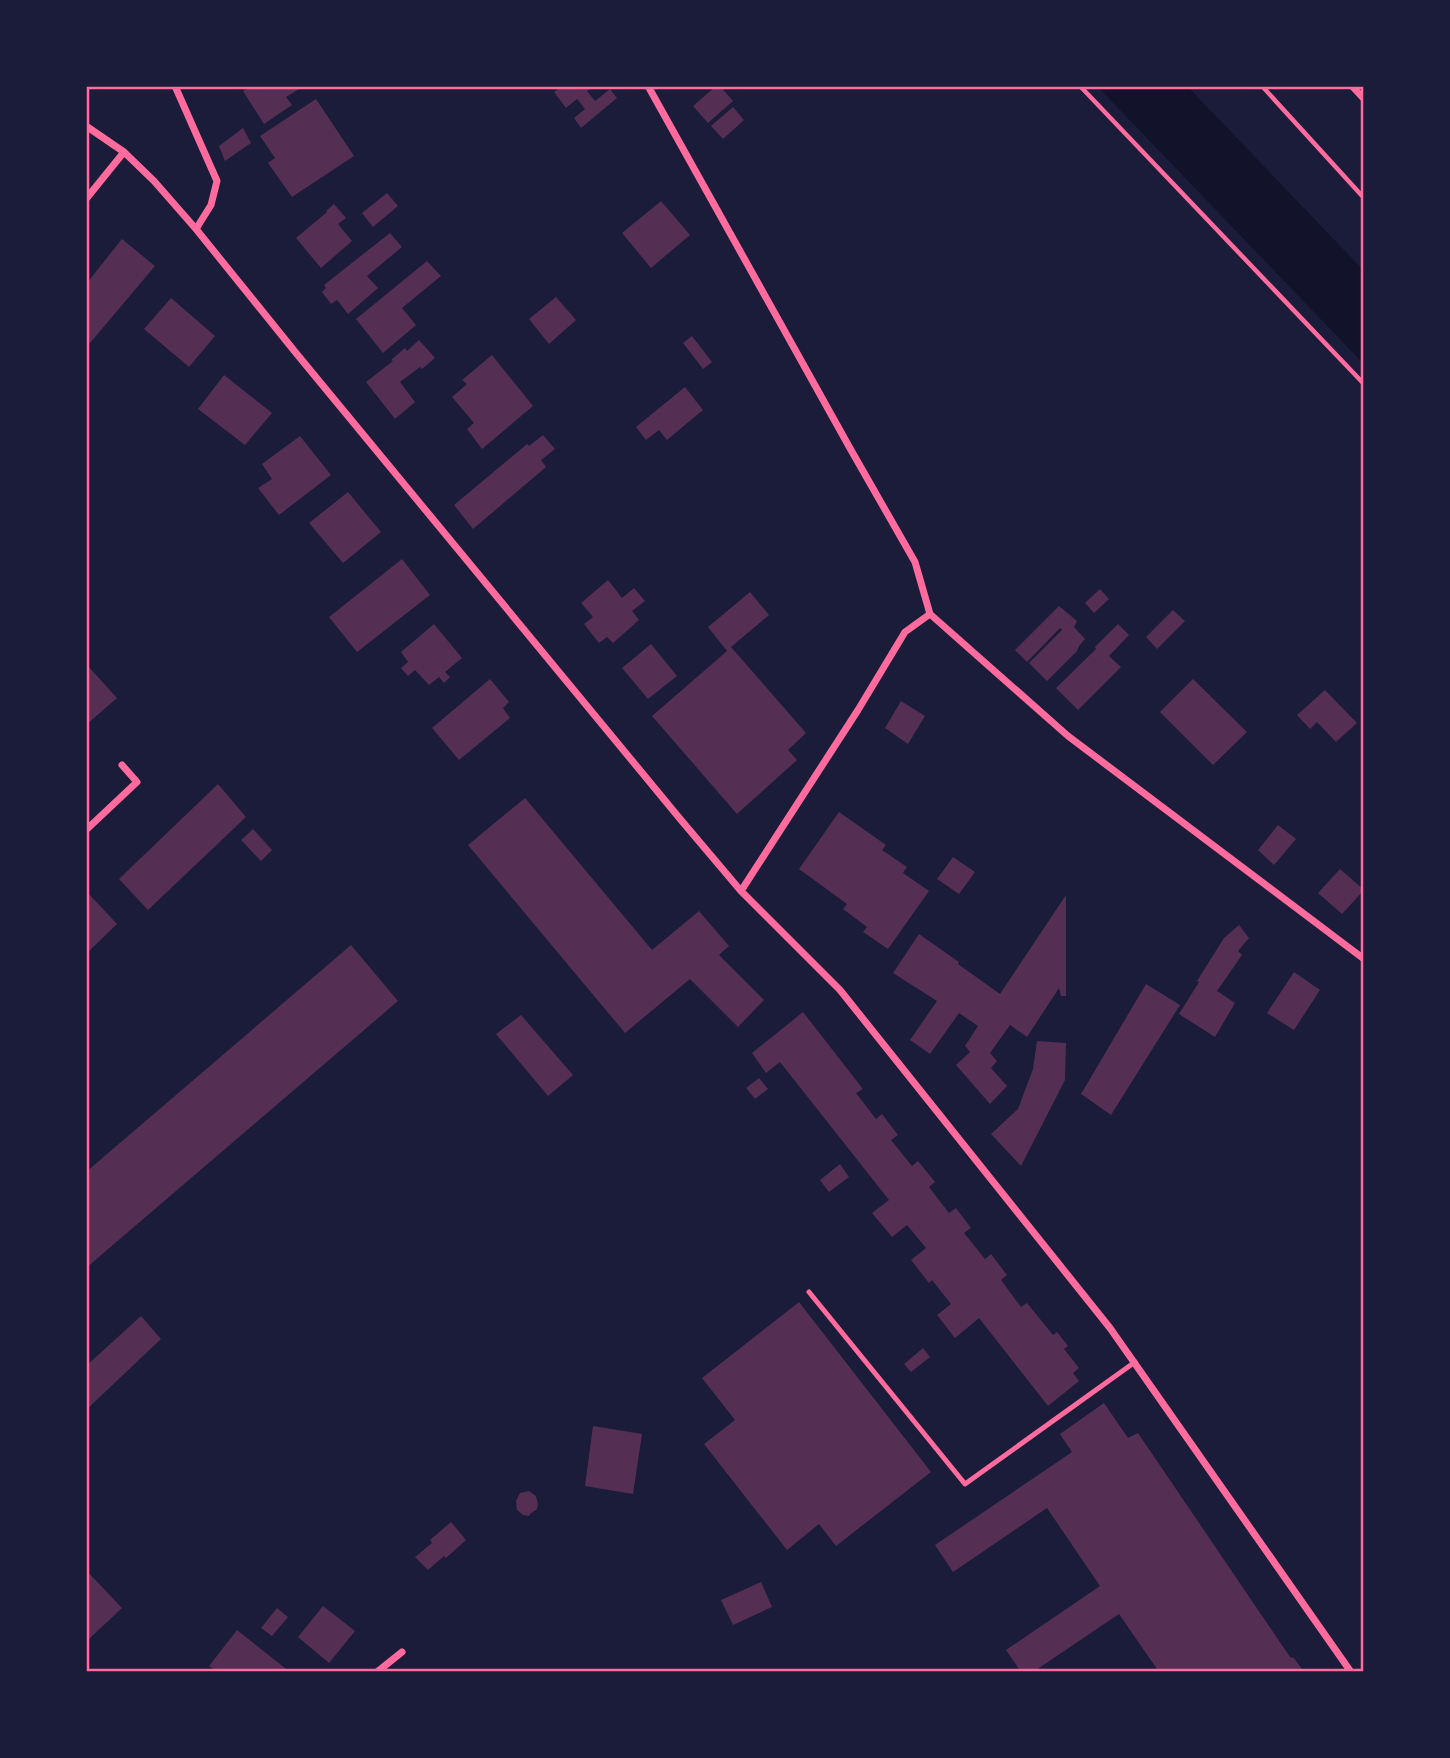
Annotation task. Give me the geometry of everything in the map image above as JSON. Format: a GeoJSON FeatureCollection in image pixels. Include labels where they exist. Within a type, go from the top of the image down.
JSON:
{"type":"FeatureCollection","features":[{"type":"Feature","properties":{"kind":"street"},"geometry":{"type":"LineString","coordinates":[[175,86],[217,181],[211,205],[196,229]]}},
{"type":"Feature","properties":{"kind":"street"},"geometry":{"type":"LineString","coordinates":[[648,86],[915,562],[930,614],[1068,736],[1364,960]]}},
{"type":"Feature","properties":{"kind":"street"},"geometry":{"type":"LineString","coordinates":[[1352,86],[1364,99]]}},
{"type":"Feature","properties":{"kind":"street"},"geometry":{"type":"LineString","coordinates":[[86,125],[124,152],[154,181],[196,229],[304,364],[741,891],[840,990],[1110,1328],[1350,1672]]}},
{"type":"Feature","properties":{"kind":"street"},"geometry":{"type":"LineString","coordinates":[[86,199],[124,152]]}},
{"type":"Feature","properties":{"kind":"street"},"geometry":{"type":"LineString","coordinates":[[741,891],[905,632],[930,614]]}},
{"type":"Feature","properties":{"kind":"street"},"geometry":{"type":"LineString","coordinates":[[86,830],[137,782],[122,765]]}},
{"type":"Feature","properties":{"kind":"street"},"geometry":{"type":"LineString","coordinates":[[377,1672],[402,1652]]}},
{"type":"Feature","properties":{"kind":"lane"},"geometry":{"type":"LineString","coordinates":[[809,1292],[965,1484],[1135,1362]]}},
{"type":"Feature","properties":{"kind":"path"},"geometry":{"type":"LineString","coordinates":[[1080,86],[1364,384]]}},
{"type":"Feature","properties":{"kind":"path"},"geometry":{"type":"LineString","coordinates":[[1262,86],[1364,198]]}},
{"type":"Feature","properties":{"kind":"shaded area"},"geometry":{"type":"Polygon","coordinates":[[[1097,86],[1187,86],[1364,271],[1364,364],[1097,86]]]}},
{"type":"Feature","properties":{"kind":"building"},"geometry":{"type":"Polygon","coordinates":[[[252,86],[304,86],[286,97],[292,105],[264,124],[243,91],[252,86]]]}},
{"type":"Feature","properties":{"kind":"building"},"geometry":{"type":"Polygon","coordinates":[[[562,86],[594,86],[587,91],[595,101],[610,89],[617,98],[581,128],[574,118],[585,109],[577,99],[566,108],[554,92],[562,86]]]}},
{"type":"Feature","properties":{"kind":"building"},"geometry":{"type":"Polygon","coordinates":[[[716,86],[720,86],[733,101],[708,123],[693,106],[716,86]]]}},
{"type":"Feature","properties":{"kind":"building"},"geometry":{"type":"Polygon","coordinates":[[[316,99],[354,156],[292,197],[268,163],[275,158],[260,136],[316,99]]]}},
{"type":"Feature","properties":{"kind":"building"},"geometry":{"type":"Polygon","coordinates":[[[733,107],[744,120],[723,139],[711,126],[733,107]]]}},
{"type":"Feature","properties":{"kind":"building"},"geometry":{"type":"Polygon","coordinates":[[[243,128],[251,143],[225,161],[219,146],[243,128]]]}},
{"type":"Feature","properties":{"kind":"building"},"geometry":{"type":"Polygon","coordinates":[[[387,193],[398,206],[373,227],[362,213],[387,193]]]}},
{"type":"Feature","properties":{"kind":"building"},"geometry":{"type":"Polygon","coordinates":[[[661,201],[690,235],[651,268],[622,233],[661,201]]]}},
{"type":"Feature","properties":{"kind":"building"},"geometry":{"type":"Polygon","coordinates":[[[334,204],[346,218],[338,224],[352,241],[321,268],[296,238],[334,204]]]}},
{"type":"Feature","properties":{"kind":"building"},"geometry":{"type":"Polygon","coordinates":[[[390,233],[402,247],[367,276],[378,288],[348,314],[337,300],[331,304],[322,292],[326,288],[324,285],[390,233]]]}},
{"type":"Feature","properties":{"kind":"building"},"geometry":{"type":"Polygon","coordinates":[[[122,239],[155,266],[90,343],[86,339],[86,284],[122,239]]]}},
{"type":"Feature","properties":{"kind":"building"},"geometry":{"type":"Polygon","coordinates":[[[427,261],[441,276],[402,308],[416,325],[383,353],[356,319],[427,261]]]}},
{"type":"Feature","properties":{"kind":"building"},"geometry":{"type":"Polygon","coordinates":[[[556,297],[576,320],[549,344],[529,319],[556,297]]]}},
{"type":"Feature","properties":{"kind":"building"},"geometry":{"type":"Polygon","coordinates":[[[171,298],[215,336],[189,367],[144,329],[171,298]]]}},
{"type":"Feature","properties":{"kind":"building"},"geometry":{"type":"Polygon","coordinates":[[[692,336],[712,362],[703,369],[683,343],[692,336]]]}},
{"type":"Feature","properties":{"kind":"building"},"geometry":{"type":"Polygon","coordinates":[[[419,340],[435,358],[400,382],[415,402],[395,419],[366,382],[405,348],[407,351],[419,340]]]}},
{"type":"Feature","properties":{"kind":"building"},"geometry":{"type":"Polygon","coordinates":[[[492,355],[533,406],[482,449],[467,429],[474,423],[452,397],[467,384],[462,380],[492,355]]]}},
{"type":"Feature","properties":{"kind":"building"},"geometry":{"type":"Polygon","coordinates":[[[224,375],[272,413],[245,445],[198,409],[224,375]]]}},
{"type":"Feature","properties":{"kind":"building"},"geometry":{"type":"Polygon","coordinates":[[[685,387],[703,410],[667,440],[659,430],[646,440],[636,427],[685,387]]]}},
{"type":"Feature","properties":{"kind":"building"},"geometry":{"type":"Polygon","coordinates":[[[543,435],[555,449],[541,460],[546,467],[473,529],[454,505],[527,444],[529,446],[543,435]]]}},
{"type":"Feature","properties":{"kind":"building"},"geometry":{"type":"Polygon","coordinates":[[[300,436],[331,475],[279,515],[258,488],[272,479],[262,464],[300,436]]]}},
{"type":"Feature","properties":{"kind":"building"},"geometry":{"type":"Polygon","coordinates":[[[348,492],[381,532],[343,563],[309,523],[348,492]]]}},
{"type":"Feature","properties":{"kind":"building"},"geometry":{"type":"Polygon","coordinates":[[[402,559],[430,595],[357,652],[329,617],[402,559]]]}},
{"type":"Feature","properties":{"kind":"building"},"geometry":{"type":"Polygon","coordinates":[[[608,580],[622,598],[634,588],[645,601],[632,611],[639,620],[613,643],[607,637],[599,643],[584,624],[593,617],[581,603],[608,580]]]}},
{"type":"Feature","properties":{"kind":"building"},"geometry":{"type":"Polygon","coordinates":[[[1100,589],[1109,599],[1094,613],[1085,603],[1100,589]]]}},
{"type":"Feature","properties":{"kind":"building"},"geometry":{"type":"Polygon","coordinates":[[[750,592],[769,615],[731,647],[806,733],[788,750],[797,760],[737,814],[652,716],[727,651],[708,627],[750,592]]]}},
{"type":"Feature","properties":{"kind":"building"},"geometry":{"type":"Polygon","coordinates":[[[1059,606],[1077,621],[1074,627],[1085,639],[1077,651],[1047,681],[1029,663],[1062,630],[1060,628],[1027,662],[1015,650],[1059,606]]]}},
{"type":"Feature","properties":{"kind":"building"},"geometry":{"type":"Polygon","coordinates":[[[1173,610],[1185,621],[1157,649],[1146,637],[1173,610]]]}},
{"type":"Feature","properties":{"kind":"building"},"geometry":{"type":"Polygon","coordinates":[[[434,624],[462,658],[445,672],[450,677],[444,683],[439,677],[429,685],[415,670],[408,676],[401,668],[408,662],[401,652],[434,624]]]}},
{"type":"Feature","properties":{"kind":"building"},"geometry":{"type":"Polygon","coordinates":[[[1118,624],[1129,635],[1109,656],[1121,667],[1078,710],[1056,688],[1118,624]]]}},
{"type":"Feature","properties":{"kind":"building"},"geometry":{"type":"Polygon","coordinates":[[[651,644],[677,676],[648,699],[622,668],[651,644]]]}},
{"type":"Feature","properties":{"kind":"building"},"geometry":{"type":"Polygon","coordinates":[[[88,666],[117,698],[86,725],[86,668],[88,666]]]}},
{"type":"Feature","properties":{"kind":"building"},"geometry":{"type":"Polygon","coordinates":[[[490,679],[509,702],[503,708],[510,718],[459,760],[432,728],[490,679]]]}},
{"type":"Feature","properties":{"kind":"building"},"geometry":{"type":"Polygon","coordinates":[[[1193,679],[1247,732],[1213,765],[1160,712],[1193,679]]]}},
{"type":"Feature","properties":{"kind":"building"},"geometry":{"type":"Polygon","coordinates":[[[1325,690],[1357,723],[1336,742],[1317,722],[1310,729],[1297,715],[1325,690]]]}},
{"type":"Feature","properties":{"kind":"building"},"geometry":{"type":"Polygon","coordinates":[[[901,701],[925,716],[908,744],[885,728],[901,701]]]}},
{"type":"Feature","properties":{"kind":"building"},"geometry":{"type":"Polygon","coordinates":[[[218,784],[246,817],[148,910],[119,879],[218,784]]]}},
{"type":"Feature","properties":{"kind":"building"},"geometry":{"type":"Polygon","coordinates":[[[525,798],[652,950],[699,911],[729,946],[719,955],[764,1000],[738,1027],[690,979],[625,1033],[468,845],[525,798]]]}},
{"type":"Feature","properties":{"kind":"building"},"geometry":{"type":"Polygon","coordinates":[[[839,812],[886,845],[882,850],[907,867],[903,873],[929,891],[888,949],[863,932],[867,927],[843,909],[847,904],[799,869],[839,812]]]}},
{"type":"Feature","properties":{"kind":"building"},"geometry":{"type":"Polygon","coordinates":[[[1278,825],[1296,839],[1274,865],[1258,850],[1278,825]]]}},
{"type":"Feature","properties":{"kind":"building"},"geometry":{"type":"Polygon","coordinates":[[[253,829],[272,850],[261,861],[241,840],[253,829]]]}},
{"type":"Feature","properties":{"kind":"building"},"geometry":{"type":"Polygon","coordinates":[[[953,857],[975,872],[959,894],[937,879],[953,857]]]}},
{"type":"Feature","properties":{"kind":"building"},"geometry":{"type":"Polygon","coordinates":[[[1340,869],[1364,890],[1342,914],[1318,893],[1340,869]]]}},
{"type":"Feature","properties":{"kind":"building"},"geometry":{"type":"Polygon","coordinates":[[[88,893],[117,924],[86,954],[86,895],[88,893]]]}},
{"type":"Feature","properties":{"kind":"building"},"geometry":{"type":"Polygon","coordinates":[[[1066,895],[1066,996],[1061,996],[1059,988],[1027,1037],[1010,1025],[990,1053],[997,1061],[991,1068],[1007,1086],[990,1104],[956,1065],[970,1052],[965,1046],[978,1026],[959,1013],[930,1054],[910,1040],[937,1001],[893,973],[919,934],[1000,994],[1066,895]]]}},
{"type":"Feature","properties":{"kind":"building"},"geometry":{"type":"Polygon","coordinates":[[[1239,925],[1249,938],[1238,951],[1242,955],[1217,991],[1235,1003],[1215,1037],[1179,1014],[1224,938],[1239,925]]]}},
{"type":"Feature","properties":{"kind":"building"},"geometry":{"type":"Polygon","coordinates":[[[351,945],[398,1001],[86,1268],[86,1172],[351,945]]]}},
{"type":"Feature","properties":{"kind":"building"},"geometry":{"type":"Polygon","coordinates":[[[1294,972],[1320,990],[1294,1030],[1267,1013],[1294,972]]]}},
{"type":"Feature","properties":{"kind":"building"},"geometry":{"type":"Polygon","coordinates":[[[1146,984],[1180,1005],[1111,1115],[1081,1094],[1146,984]]]}},
{"type":"Feature","properties":{"kind":"building"},"geometry":{"type":"Polygon","coordinates":[[[803,1012],[863,1089],[856,1093],[876,1119],[882,1114],[898,1135],[891,1140],[912,1166],[918,1161],[935,1182],[929,1187],[949,1213],[956,1208],[971,1228],[964,1233],[985,1259],[991,1254],[1007,1275],[1001,1280],[1021,1307],[1027,1303],[1053,1335],[1057,1332],[1068,1346],[1064,1349],[1079,1368],[1073,1373],[1079,1381],[1048,1406],[979,1318],[955,1338],[937,1315],[951,1304],[932,1280],[929,1283],[911,1260],[926,1248],[907,1225],[892,1237],[872,1213],[889,1200],[780,1062],[766,1073],[752,1053],[803,1012]]]}},
{"type":"Feature","properties":{"kind":"building"},"geometry":{"type":"Polygon","coordinates":[[[521,1015],[573,1075],[548,1096],[496,1034],[521,1015]]]}},
{"type":"Feature","properties":{"kind":"building"},"geometry":{"type":"Polygon","coordinates":[[[1037,1041],[1066,1043],[1065,1080],[1021,1166],[991,1134],[1018,1109],[1033,1069],[1037,1041]]]}},
{"type":"Feature","properties":{"kind":"building"},"geometry":{"type":"Polygon","coordinates":[[[759,1078],[768,1089],[755,1099],[746,1088],[759,1078]]]}},
{"type":"Feature","properties":{"kind":"building"},"geometry":{"type":"Polygon","coordinates":[[[840,1164],[849,1177],[829,1192],[820,1180],[840,1164]]]}},
{"type":"Feature","properties":{"kind":"building"},"geometry":{"type":"Polygon","coordinates":[[[799,1302],[931,1472],[836,1546],[819,1524],[787,1550],[704,1444],[735,1420],[702,1378],[799,1302]]]}},
{"type":"Feature","properties":{"kind":"building"},"geometry":{"type":"Polygon","coordinates":[[[141,1316],[161,1339],[86,1410],[86,1366],[141,1316]]]}},
{"type":"Feature","properties":{"kind":"building"},"geometry":{"type":"Polygon","coordinates":[[[923,1348],[930,1357],[911,1372],[904,1364],[923,1348]]]}},
{"type":"Feature","properties":{"kind":"building"},"geometry":{"type":"Polygon","coordinates":[[[1104,1403],[1128,1438],[1138,1433],[1290,1657],[1294,1658],[1304,1672],[1159,1672],[1119,1614],[1033,1672],[1021,1672],[1006,1650],[1100,1586],[1047,1508],[953,1572],[935,1545],[1072,1452],[1060,1434],[1104,1403]]]}},
{"type":"Feature","properties":{"kind":"building"},"geometry":{"type":"Polygon","coordinates":[[[593,1426],[642,1434],[633,1494],[585,1486],[593,1426]]]}},
{"type":"Feature","properties":{"kind":"building"},"geometry":{"type":"Polygon","coordinates":[[[529,1491],[536,1496],[538,1504],[537,1509],[529,1516],[517,1510],[516,1501],[520,1493],[529,1491]]]}},
{"type":"Feature","properties":{"kind":"building"},"geometry":{"type":"Polygon","coordinates":[[[451,1522],[466,1540],[428,1570],[415,1557],[451,1522]]]}},
{"type":"Feature","properties":{"kind":"building"},"geometry":{"type":"Polygon","coordinates":[[[86,1570],[122,1608],[89,1639],[86,1636],[86,1570]]]}},
{"type":"Feature","properties":{"kind":"building"},"geometry":{"type":"Polygon","coordinates":[[[761,1582],[772,1607],[733,1625],[721,1600],[761,1582]]]}},
{"type":"Feature","properties":{"kind":"building"},"geometry":{"type":"Polygon","coordinates":[[[323,1606],[355,1631],[329,1663],[298,1637],[323,1606]]]}},
{"type":"Feature","properties":{"kind":"building"},"geometry":{"type":"Polygon","coordinates":[[[277,1608],[288,1617],[272,1636],[261,1628],[277,1608]]]}},
{"type":"Feature","properties":{"kind":"building"},"geometry":{"type":"Polygon","coordinates":[[[237,1630],[290,1672],[217,1672],[209,1666],[237,1630]]]}}]}
